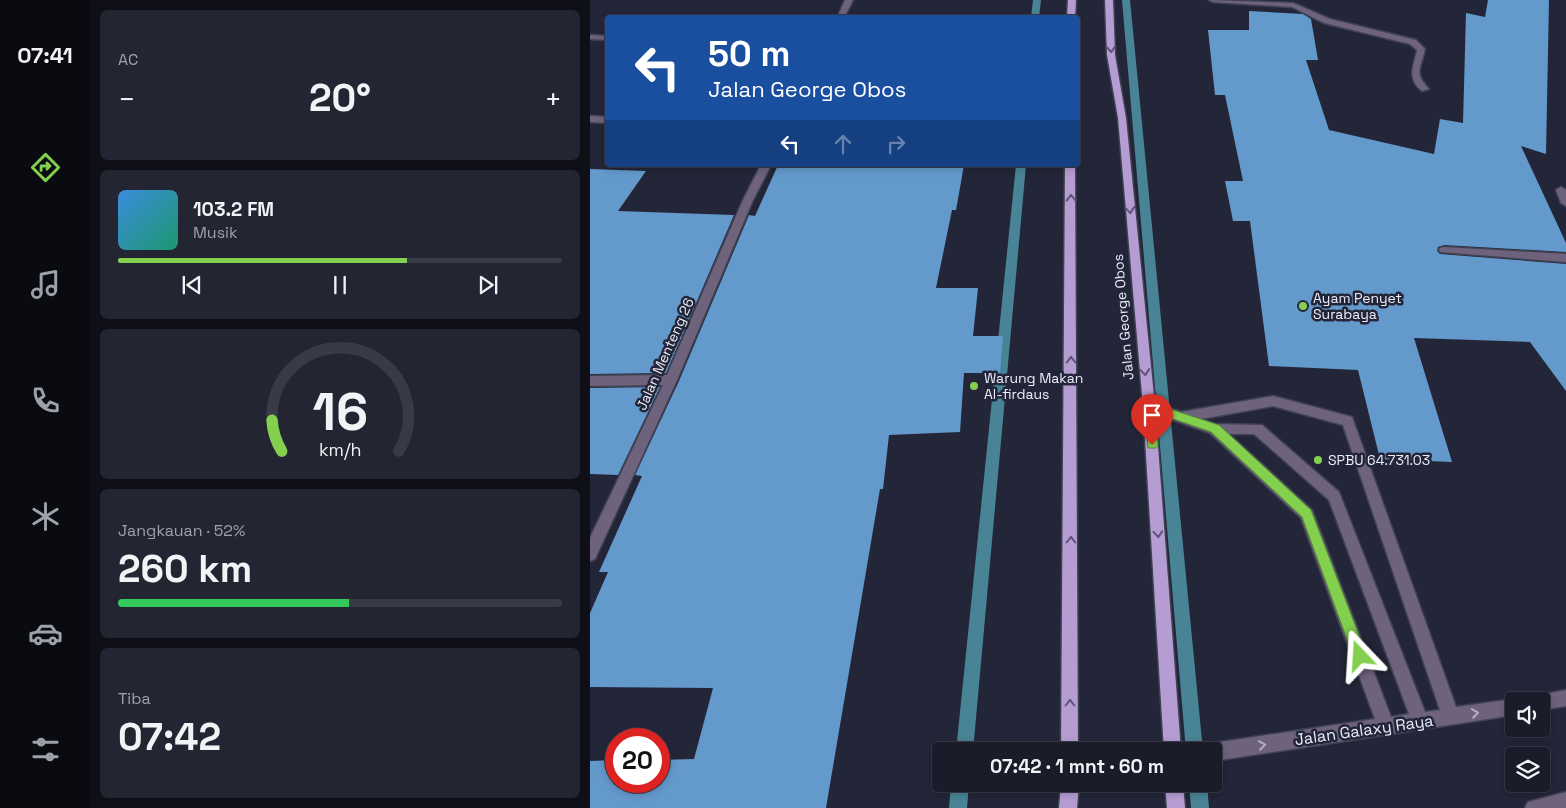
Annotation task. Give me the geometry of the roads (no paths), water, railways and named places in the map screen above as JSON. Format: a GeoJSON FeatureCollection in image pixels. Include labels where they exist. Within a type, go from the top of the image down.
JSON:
{"type":"FeatureCollection","features":[{"type":"Feature","properties":{"kind":"main road"},"geometry":{"type":"LineString","coordinates":[[1071,15],[1072,0]]}},
{"type":"Feature","properties":{"kind":"main road","name":"Jalan George Obos"},"geometry":{"type":"LineString","coordinates":[[1109,0],[1111,55],[1122,118],[1149,406],[1172,742]]}},
{"type":"Feature","properties":{"kind":"main road"},"geometry":{"type":"LineString","coordinates":[[1070,167],[1070,742]]}},
{"type":"Feature","properties":{"kind":"main road"},"geometry":{"type":"LineString","coordinates":[[1068,808],[1069,792]]}},
{"type":"Feature","properties":{"kind":"main road"},"geometry":{"type":"LineString","coordinates":[[1175,792],[1176,808]]}},
{"type":"Feature","properties":{"kind":"street"},"geometry":{"type":"LineString","coordinates":[[842,15],[849,0]]}},
{"type":"Feature","properties":{"kind":"street"},"geometry":{"type":"LineString","coordinates":[[1212,0],[1293,5],[1327,21],[1413,42],[1421,49],[1415,73],[1416,80],[1425,89]]}},
{"type":"Feature","properties":{"kind":"street"},"geometry":{"type":"LineString","coordinates":[[590,37],[605,38]]}},
{"type":"Feature","properties":{"kind":"street"},"geometry":{"type":"LineString","coordinates":[[590,119],[605,120]]}},
{"type":"Feature","properties":{"kind":"street","name":"Jalan Menteng 26"},"geometry":{"type":"LineString","coordinates":[[590,554],[671,380],[748,200],[765,167]]}},
{"type":"Feature","properties":{"kind":"street"},"geometry":{"type":"LineString","coordinates":[[1566,192],[1561,190],[1566,203]]}},
{"type":"Feature","properties":{"kind":"street"},"geometry":{"type":"LineString","coordinates":[[1444,250],[1566,258]]}},
{"type":"Feature","properties":{"kind":"street"},"geometry":{"type":"LineString","coordinates":[[590,381],[671,380]]}},
{"type":"Feature","properties":{"kind":"street"},"geometry":{"type":"LineString","coordinates":[[1182,417],[1273,401],[1348,420],[1451,717]]}},
{"type":"Feature","properties":{"kind":"street"},"geometry":{"type":"LineString","coordinates":[[1149,406],[1215,429],[1257,429],[1334,496],[1420,722]]}},
{"type":"Feature","properties":{"kind":"street"},"geometry":{"type":"LineString","coordinates":[[1215,429],[1307,514],[1386,726]]}},
{"type":"Feature","properties":{"kind":"street"},"geometry":{"type":"LineString","coordinates":[[1550,701],[1566,698]]}},
{"type":"Feature","properties":{"kind":"street","name":"Jalan Galaxy Raya"},"geometry":{"type":"LineString","coordinates":[[1222,751],[1505,708]]}},
{"type":"Feature","properties":{"kind":"street"},"geometry":{"type":"LineString","coordinates":[[1534,808],[1566,801]]}},
{"type":"Feature","properties":{"kind":"waterway"},"geometry":{"type":"LineString","coordinates":[[1035,15],[1037,0]]}},
{"type":"Feature","properties":{"kind":"waterway"},"geometry":{"type":"LineString","coordinates":[[1126,0],[1194,742]]}},
{"type":"Feature","properties":{"kind":"waterway"},"geometry":{"type":"LineString","coordinates":[[965,742],[1021,167]]}},
{"type":"Feature","properties":{"kind":"waterway"},"geometry":{"type":"LineString","coordinates":[[958,808],[959,792]]}},
{"type":"Feature","properties":{"kind":"waterway"},"geometry":{"type":"LineString","coordinates":[[1199,792],[1200,808]]}},
{"type":"Feature","properties":{"kind":"place","name":"Ayam Penyet Surabaya"},"geometry":{"type":"Point","coordinates":[1303,306]}},
{"type":"Feature","properties":{"kind":"place","name":"Warung Makan Al-firdaus"},"geometry":{"type":"Point","coordinates":[974,386]}},
{"type":"Feature","properties":{"kind":"place","name":"SPBU 64.731.03"},"geometry":{"type":"Point","coordinates":[1318,460]}}]}
